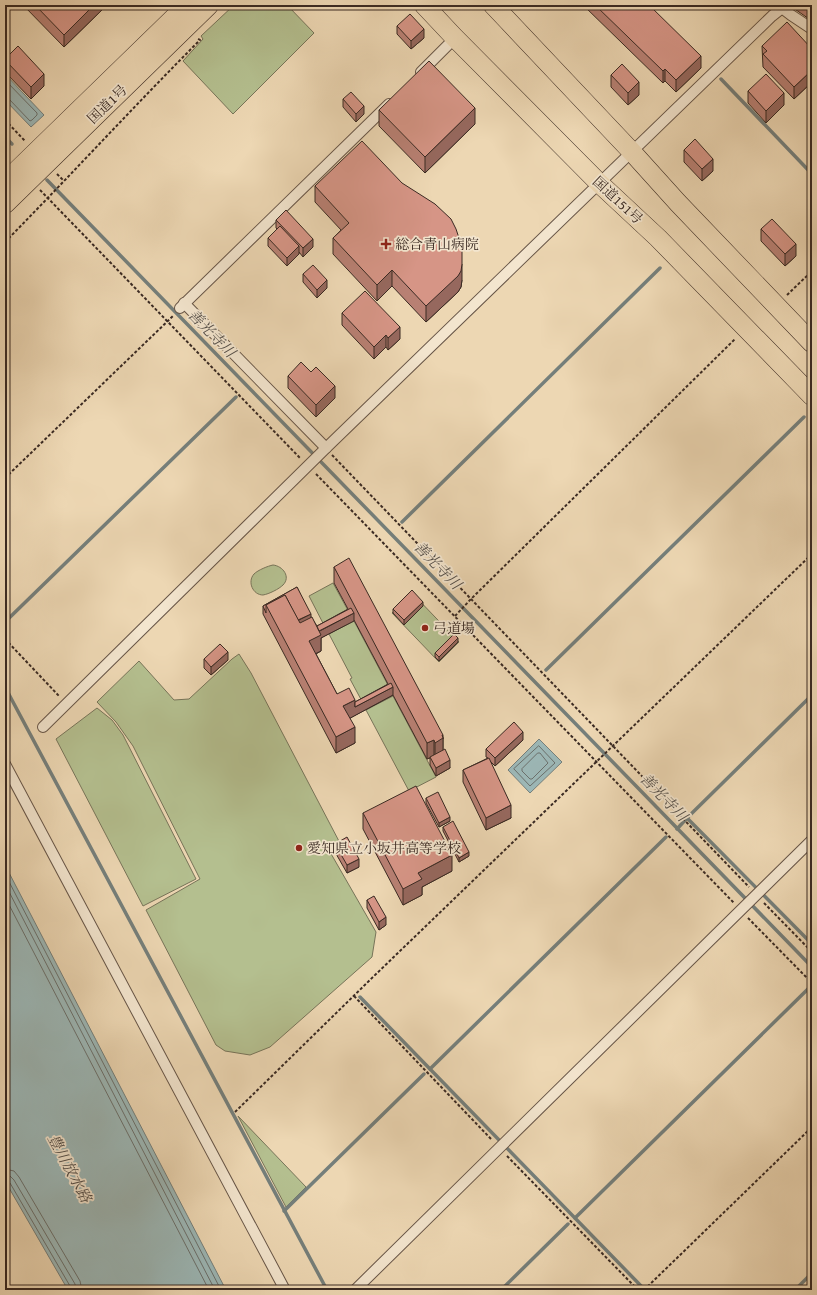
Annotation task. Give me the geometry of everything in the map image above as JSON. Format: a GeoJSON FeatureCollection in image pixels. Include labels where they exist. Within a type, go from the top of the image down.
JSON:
{"type":"FeatureCollection","features":[{"type":"Feature","properties":{"kind":"highway","name":"国道1号"},"geometry":{"type":"LineString","coordinates":[[5,182],[187,5]]}},
{"type":"Feature","properties":{"kind":"highway","name":"国道1号"},"geometry":{"type":"LineString","coordinates":[[5,204],[209,5]]}},
{"type":"Feature","properties":{"kind":"highway","name":"国道151号"},"geometry":{"type":"LineString","coordinates":[[424,5],[599,183],[658,238],[812,396]]}},
{"type":"Feature","properties":{"kind":"highway"},"geometry":{"type":"LineString","coordinates":[[495,6],[678,203],[812,343]]}},
{"type":"Feature","properties":{"kind":"street"},"geometry":{"type":"LineString","coordinates":[[43,727],[323,451],[780,7],[812,29]]}},
{"type":"Feature","properties":{"kind":"street"},"geometry":{"type":"LineString","coordinates":[[416,77],[455,38]]}},
{"type":"Feature","properties":{"kind":"street"},"geometry":{"type":"LineString","coordinates":[[323,451],[182,306],[393,99]]}},
{"type":"Feature","properties":{"kind":"street"},"geometry":{"type":"LineString","coordinates":[[5,764],[285,1290]]}},
{"type":"Feature","properties":{"kind":"street"},"geometry":{"type":"LineString","coordinates":[[355,1290],[812,840]]}},
{"type":"Feature","properties":{"kind":"path"},"geometry":{"type":"LineString","coordinates":[[5,242],[137,103],[200,40],[196,37]]}},
{"type":"Feature","properties":{"kind":"path"},"geometry":{"type":"LineString","coordinates":[[48,198],[166,321],[309,465],[597,762],[743,909],[812,983]]}},
{"type":"Feature","properties":{"kind":"path"},"geometry":{"type":"LineString","coordinates":[[776,306],[812,271]]}},
{"type":"Feature","properties":{"kind":"path"},"geometry":{"type":"LineString","coordinates":[[5,478],[166,321],[171,318]]}},
{"type":"Feature","properties":{"kind":"path"},"geometry":{"type":"LineString","coordinates":[[455,616],[746,328]]}},
{"type":"Feature","properties":{"kind":"path"},"geometry":{"type":"LineString","coordinates":[[323,451],[471,599],[755,896],[812,952]]}},
{"type":"Feature","properties":{"kind":"path"},"geometry":{"type":"LineString","coordinates":[[234,1112],[812,554]]}},
{"type":"Feature","properties":{"kind":"path"},"geometry":{"type":"LineString","coordinates":[[5,639],[67,704]]}},
{"type":"Feature","properties":{"kind":"path"},"geometry":{"type":"LineString","coordinates":[[354,996],[638,1290]]}},
{"type":"Feature","properties":{"kind":"path"},"geometry":{"type":"LineString","coordinates":[[644,1290],[812,1127]]}},
{"type":"Feature","properties":{"kind":"green space"},"geometry":{"type":"Polygon","coordinates":[[[234,5],[287,5],[314,33],[233,114],[183,61],[203,39],[201,36],[234,5]]]}},
{"type":"Feature","properties":{"kind":"green space"},"geometry":{"type":"Polygon","coordinates":[[[273,565],[280,567],[285,572],[285,582],[279,588],[268,594],[263,595],[256,593],[251,584],[252,577],[258,571],[273,565]]]}},
{"type":"Feature","properties":{"kind":"green space"},"geometry":{"type":"Polygon","coordinates":[[[333,583],[351,616],[326,629],[309,596],[333,583]]]}},
{"type":"Feature","properties":{"kind":"green space","name":"弓道場"},"geometry":{"type":"Polygon","coordinates":[[[412,593],[459,642],[439,662],[392,613],[412,593]]]}},
{"type":"Feature","properties":{"kind":"green space"},"geometry":{"type":"Polygon","coordinates":[[[354,621],[391,691],[364,705],[329,634],[354,621]]]}},
{"type":"Feature","properties":{"kind":"green space"},"geometry":{"type":"Polygon","coordinates":[[[239,654],[251,673],[341,845],[330,852],[376,932],[372,957],[270,1047],[250,1055],[225,1051],[216,1045],[146,910],[200,879],[133,746],[116,722],[97,702],[139,661],[174,700],[189,699],[239,654]]]}},
{"type":"Feature","properties":{"kind":"green space"},"geometry":{"type":"Polygon","coordinates":[[[393,696],[436,777],[409,791],[366,710],[393,696]]]}},
{"type":"Feature","properties":{"kind":"green space"},"geometry":{"type":"Polygon","coordinates":[[[97,708],[112,720],[123,735],[196,879],[143,906],[56,739],[97,708]]]}},
{"type":"Feature","properties":{"kind":"green space"},"geometry":{"type":"Polygon","coordinates":[[[238,1116],[306,1187],[286,1207],[238,1116]]]}},
{"type":"Feature","properties":{"kind":"water"},"geometry":{"type":"Polygon","coordinates":[[[5,74],[44,115],[31,127],[5,100],[5,74]]]}},
{"type":"Feature","properties":{"kind":"water"},"geometry":{"type":"Polygon","coordinates":[[[539,739],[562,762],[530,793],[508,770],[539,739]]]}},
{"type":"Feature","properties":{"kind":"water","name":"豊川放水路"},"geometry":{"type":"Polygon","coordinates":[[[5,865],[226,1290],[68,1290],[5,1181],[5,865]]]}},
{"type":"Feature","properties":{"kind":"building"},"geometry":{"type":"Polygon","coordinates":[[[35,5],[94,5],[64,35],[35,5]]]}},
{"type":"Feature","properties":{"kind":"building"},"geometry":{"type":"Polygon","coordinates":[[[595,5],[649,5],[701,56],[676,80],[665,69],[663,71],[595,5]]]}},
{"type":"Feature","properties":{"kind":"building"},"geometry":{"type":"Polygon","coordinates":[[[410,14],[424,29],[411,41],[397,26],[410,14]]]}},
{"type":"Feature","properties":{"kind":"building"},"geometry":{"type":"Polygon","coordinates":[[[787,22],[812,49],[812,70],[794,87],[763,54],[767,51],[762,46],[787,22]]]}},
{"type":"Feature","properties":{"kind":"building"},"geometry":{"type":"Polygon","coordinates":[[[18,46],[44,74],[31,87],[5,60],[18,46]]]}},
{"type":"Feature","properties":{"kind":"building"},"geometry":{"type":"Polygon","coordinates":[[[429,61],[475,108],[425,157],[379,110],[429,61]]]}},
{"type":"Feature","properties":{"kind":"building"},"geometry":{"type":"Polygon","coordinates":[[[622,64],[639,82],[628,93],[611,75],[622,64]]]}},
{"type":"Feature","properties":{"kind":"building"},"geometry":{"type":"Polygon","coordinates":[[[766,74],[784,93],[766,111],[748,91],[766,74]]]}},
{"type":"Feature","properties":{"kind":"building"},"geometry":{"type":"Polygon","coordinates":[[[351,92],[364,106],[356,114],[343,99],[351,92]]]}},
{"type":"Feature","properties":{"kind":"building"},"geometry":{"type":"Polygon","coordinates":[[[695,139],[713,159],[702,169],[684,150],[695,139]]]}},
{"type":"Feature","properties":{"kind":"building"},"geometry":{"type":"Polygon","coordinates":[[[362,141],[402,183],[435,204],[451,219],[456,229],[462,247],[461,271],[458,276],[426,306],[392,270],[377,285],[333,238],[349,223],[315,186],[362,141]]]}},
{"type":"Feature","properties":{"kind":"building"},"geometry":{"type":"Polygon","coordinates":[[[286,210],[313,239],[303,248],[276,220],[286,210]]]}},
{"type":"Feature","properties":{"kind":"building"},"geometry":{"type":"Polygon","coordinates":[[[772,219],[796,244],[785,254],[761,229],[772,219]]]}},
{"type":"Feature","properties":{"kind":"building"},"geometry":{"type":"Polygon","coordinates":[[[280,226],[299,246],[287,258],[268,238],[280,226]]]}},
{"type":"Feature","properties":{"kind":"building"},"geometry":{"type":"Polygon","coordinates":[[[313,265],[327,280],[317,290],[303,274],[313,265]]]}},
{"type":"Feature","properties":{"kind":"building"},"geometry":{"type":"Polygon","coordinates":[[[365,291],[400,327],[388,338],[386,335],[374,347],[342,313],[365,291]]]}},
{"type":"Feature","properties":{"kind":"building"},"geometry":{"type":"Polygon","coordinates":[[[301,362],[311,372],[316,367],[335,386],[316,405],[288,376],[301,362]]]}},
{"type":"Feature","properties":{"kind":"building"},"geometry":{"type":"Polygon","coordinates":[[[349,558],[443,735],[443,738],[435,743],[434,740],[427,743],[334,567],[349,558]]]}},
{"type":"Feature","properties":{"kind":"building"},"geometry":{"type":"Polygon","coordinates":[[[297,587],[311,614],[298,620],[285,595],[266,605],[266,613],[263,606],[297,587]]]}},
{"type":"Feature","properties":{"kind":"building"},"geometry":{"type":"Polygon","coordinates":[[[412,590],[423,602],[404,620],[393,609],[412,590]]]}},
{"type":"Feature","properties":{"kind":"building"},"geometry":{"type":"Polygon","coordinates":[[[285,595],[300,623],[312,617],[321,635],[309,641],[337,694],[349,688],[355,700],[343,706],[355,727],[336,737],[266,605],[285,595]]]}},
{"type":"Feature","properties":{"kind":"building"},"geometry":{"type":"Polygon","coordinates":[[[351,608],[354,613],[319,631],[317,626],[351,608]]]}},
{"type":"Feature","properties":{"kind":"building"},"geometry":{"type":"Polygon","coordinates":[[[454,634],[458,638],[439,657],[435,653],[454,634]]]}},
{"type":"Feature","properties":{"kind":"building"},"geometry":{"type":"Polygon","coordinates":[[[220,644],[228,652],[211,667],[204,659],[220,644]]]}},
{"type":"Feature","properties":{"kind":"building"},"geometry":{"type":"Polygon","coordinates":[[[391,683],[393,687],[355,707],[355,702],[391,683]]]}},
{"type":"Feature","properties":{"kind":"building"},"geometry":{"type":"Polygon","coordinates":[[[514,722],[523,732],[495,758],[486,749],[514,722]]]}},
{"type":"Feature","properties":{"kind":"building"},"geometry":{"type":"Polygon","coordinates":[[[445,749],[450,760],[436,768],[430,757],[445,749]]]}},
{"type":"Feature","properties":{"kind":"building"},"geometry":{"type":"Polygon","coordinates":[[[489,758],[511,805],[486,818],[463,770],[489,758]]]}},
{"type":"Feature","properties":{"kind":"building"},"geometry":{"type":"Polygon","coordinates":[[[416,786],[452,855],[418,873],[422,879],[403,889],[363,813],[416,786]]]}},
{"type":"Feature","properties":{"kind":"building"},"geometry":{"type":"Polygon","coordinates":[[[438,792],[450,817],[439,823],[426,798],[438,792]]]}},
{"type":"Feature","properties":{"kind":"building"},"geometry":{"type":"Polygon","coordinates":[[[453,821],[469,852],[459,858],[443,827],[453,821]]]}},
{"type":"Feature","properties":{"kind":"building"},"geometry":{"type":"Polygon","coordinates":[[[347,837],[359,859],[347,865],[335,844],[347,837]]]}},
{"type":"Feature","properties":{"kind":"building"},"geometry":{"type":"Polygon","coordinates":[[[374,896],[386,917],[379,922],[367,900],[374,896]]]}},
{"type":"Feature","properties":{"kind":"waterway"},"geometry":{"type":"LineString","coordinates":[[721,79],[812,174]]}},
{"type":"Feature","properties":{"kind":"waterway","name":"善光寺川"},"geometry":{"type":"LineString","coordinates":[[5,137],[12,144]]}},
{"type":"Feature","properties":{"kind":"waterway","name":"善光寺川"},"geometry":{"type":"LineString","coordinates":[[47,180],[812,967]]}},
{"type":"Feature","properties":{"kind":"waterway"},"geometry":{"type":"LineString","coordinates":[[402,522],[660,268]]}},
{"type":"Feature","properties":{"kind":"waterway"},"geometry":{"type":"LineString","coordinates":[[5,622],[236,397]]}},
{"type":"Feature","properties":{"kind":"waterway"},"geometry":{"type":"LineString","coordinates":[[546,670],[804,417]]}},
{"type":"Feature","properties":{"kind":"waterway"},"geometry":{"type":"LineString","coordinates":[[5,687],[327,1290]]}},
{"type":"Feature","properties":{"kind":"waterway"},"geometry":{"type":"LineString","coordinates":[[687,818],[812,695]]}},
{"type":"Feature","properties":{"kind":"waterway"},"geometry":{"type":"LineString","coordinates":[[677,829],[687,818],[812,944]]}},
{"type":"Feature","properties":{"kind":"waterway"},"geometry":{"type":"LineString","coordinates":[[430,1069],[666,837]]}},
{"type":"Feature","properties":{"kind":"waterway"},"geometry":{"type":"LineString","coordinates":[[575,1218],[812,985]]}},
{"type":"Feature","properties":{"kind":"waterway"},"geometry":{"type":"LineString","coordinates":[[360,997],[645,1290]]}},
{"type":"Feature","properties":{"kind":"waterway"},"geometry":{"type":"LineString","coordinates":[[284,1211],[424,1074]]}},
{"type":"Feature","properties":{"kind":"waterway"},"geometry":{"type":"LineString","coordinates":[[501,1290],[568,1224]]}},
{"type":"Feature","properties":{"kind":"waterway"},"geometry":{"type":"LineString","coordinates":[[795,1290],[812,1273]]}},
{"type":"Feature","properties":{"kind":"place","name":"総合青山病院"},"geometry":{"type":"Point","coordinates":[386,244]}},
{"type":"Feature","properties":{"kind":"place","name":"弓道場"},"geometry":{"type":"Point","coordinates":[425,628]}},
{"type":"Feature","properties":{"kind":"place","name":"愛知県立小坂井高等学校"},"geometry":{"type":"Point","coordinates":[299,848]}}]}
